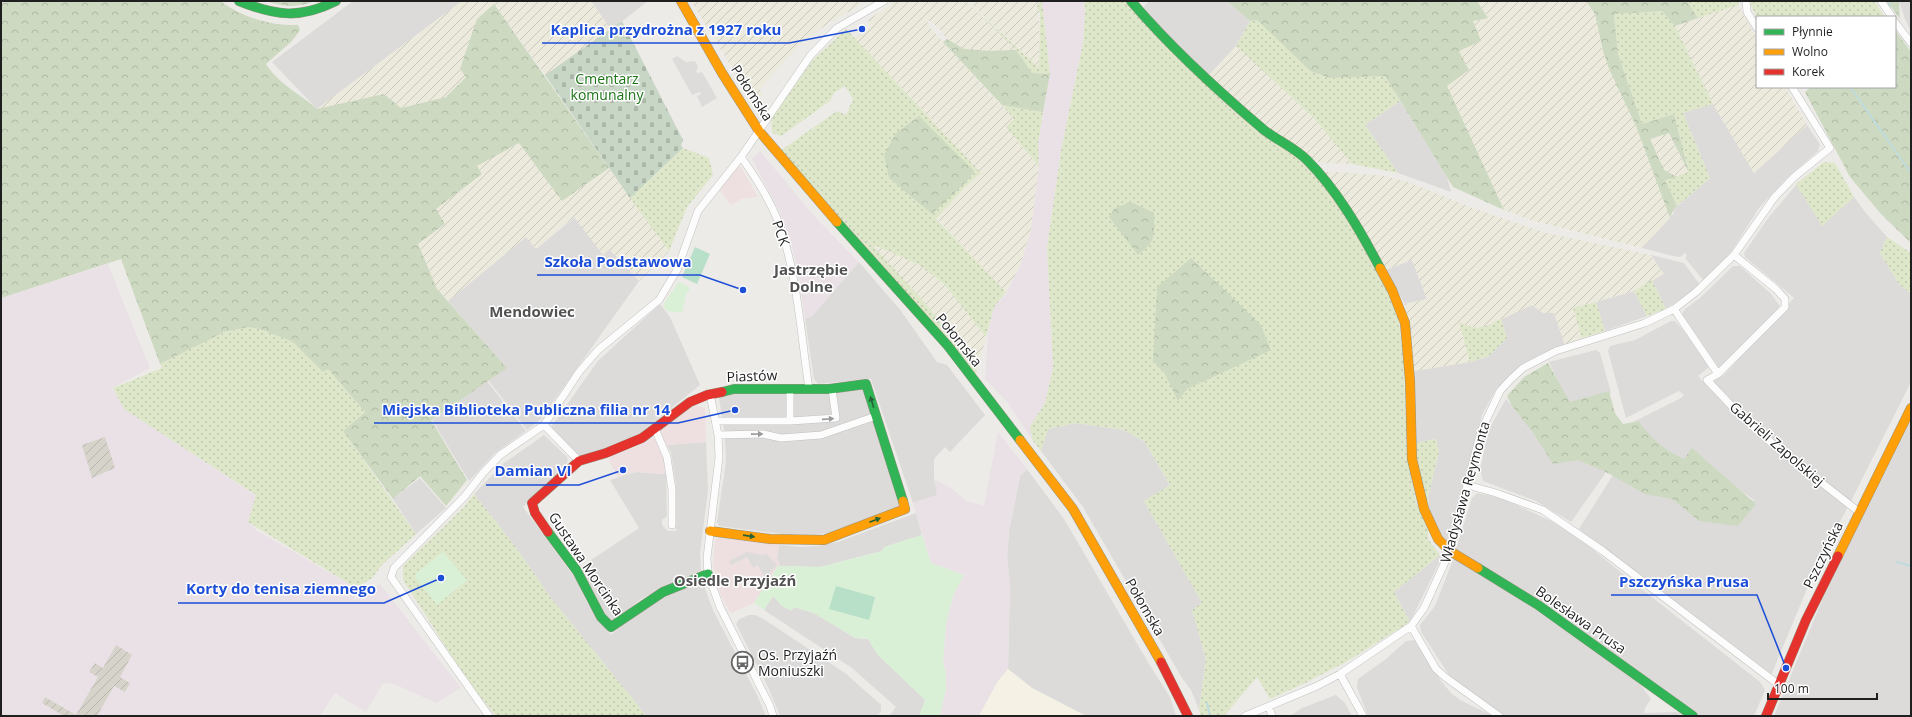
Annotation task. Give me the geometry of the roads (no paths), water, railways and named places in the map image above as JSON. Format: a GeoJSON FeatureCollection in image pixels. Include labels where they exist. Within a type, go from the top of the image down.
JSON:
{"type":"FeatureCollection","features":[{"type":"Feature","properties":{"kind":"street"},"geometry":{"type":"LineString","coordinates":[[239,1],[271,13],[292,15],[310,13],[336,1]]}},
{"type":"Feature","properties":{"kind":"street","name":"Połomska"},"geometry":{"type":"LineString","coordinates":[[681,1],[711,55],[759,131],[774,150],[948,346],[1058,489],[1072,510],[1171,680],[1188,716]]}},
{"type":"Feature","properties":{"kind":"street"},"geometry":{"type":"LineString","coordinates":[[489,716],[391,577],[394,568],[464,497],[500,455],[544,425],[579,372],[598,350],[659,300],[677,270],[698,211],[741,157],[810,56],[836,28],[884,1]]}},
{"type":"Feature","properties":{"kind":"street","name":"Bolesława Prusa"},"geometry":{"type":"LineString","coordinates":[[1131,1],[1152,26],[1218,90],[1266,131],[1306,159],[1334,193],[1361,232],[1392,290],[1402,313],[1408,340],[1411,446],[1424,509],[1431,528],[1438,539],[1450,552],[1538,605],[1693,716]]}},
{"type":"Feature","properties":{"kind":"street"},"geometry":{"type":"LineString","coordinates":[[1746,1],[1747,12],[1756,26]]}},
{"type":"Feature","properties":{"kind":"street"},"geometry":{"type":"LineString","coordinates":[[1881,1],[1891,16]]}},
{"type":"Feature","properties":{"kind":"street"},"geometry":{"type":"LineString","coordinates":[[1896,23],[1911,43]]}},
{"type":"Feature","properties":{"kind":"street","name":"Władysława Reymonta"},"geometry":{"type":"LineString","coordinates":[[1246,716],[1317,686],[1340,674],[1411,626],[1424,608],[1450,552],[1481,430],[1490,408],[1500,391],[1523,368],[1556,351],[1645,323],[1674,309],[1696,292],[1734,255],[1774,198],[1794,177],[1830,148],[1793,88]]}},
{"type":"Feature","properties":{"kind":"street","name":"PCK"},"geometry":{"type":"LineString","coordinates":[[741,157],[758,180],[781,228],[795,283],[809,389]]}},
{"type":"Feature","properties":{"kind":"street","name":"Gabrieli Zapolskiej"},"geometry":{"type":"LineString","coordinates":[[1734,255],[1776,289],[1785,299],[1785,307],[1718,374],[1707,380],[1743,418],[1781,451],[1859,512]]}},
{"type":"Feature","properties":{"kind":"street"},"geometry":{"type":"LineString","coordinates":[[1674,309],[1718,374]]}},
{"type":"Feature","properties":{"kind":"street","name":"Piastów"},"geometry":{"type":"LineString","coordinates":[[532,503],[578,461],[606,453],[642,438],[690,402],[728,389],[832,389],[866,384],[876,416]]}},
{"type":"Feature","properties":{"kind":"street"},"geometry":{"type":"LineString","coordinates":[[716,421],[790,421],[836,418],[832,389]]}},
{"type":"Feature","properties":{"kind":"street","name":"Piastów"},"geometry":{"type":"LineString","coordinates":[[790,390],[790,421]]}},
{"type":"Feature","properties":{"kind":"street"},"geometry":{"type":"LineString","coordinates":[[710,394],[718,435],[719,458],[707,558],[708,574],[720,607],[770,706],[773,716]]}},
{"type":"Feature","properties":{"kind":"street","name":"Pszczyńska"},"geometry":{"type":"LineString","coordinates":[[1766,716],[1806,620],[1911,408]]}},
{"type":"Feature","properties":{"kind":"street"},"geometry":{"type":"LineString","coordinates":[[710,531],[770,539],[824,540],[905,509],[876,416],[821,435],[781,438],[763,434],[718,435]]}},
{"type":"Feature","properties":{"kind":"street"},"geometry":{"type":"LineString","coordinates":[[544,425],[578,461]]}},
{"type":"Feature","properties":{"kind":"street"},"geometry":{"type":"LineString","coordinates":[[654,429],[667,457],[672,490],[672,525]]}},
{"type":"Feature","properties":{"kind":"street"},"geometry":{"type":"LineString","coordinates":[[1467,485],[1496,493],[1543,510],[1603,551],[1779,685]]}},
{"type":"Feature","properties":{"kind":"street","name":"Gustawa Morcinka"},"geometry":{"type":"LineString","coordinates":[[532,503],[535,513],[577,571],[601,617],[611,627],[663,592],[708,574]]}},
{"type":"Feature","properties":{"kind":"street"},"geometry":{"type":"LineString","coordinates":[[1411,626],[1436,669],[1499,716]]}},
{"type":"Feature","properties":{"kind":"street"},"geometry":{"type":"LineString","coordinates":[[1340,674],[1363,716]]}},
{"type":"Feature","properties":{"kind":"street"},"geometry":{"type":"LineString","coordinates":[[1269,707],[1272,716]]}},
{"type":"Feature","properties":{"kind":"waterway"},"geometry":{"type":"LineString","coordinates":[[1888,1],[1890,8]]}},
{"type":"Feature","properties":{"kind":"waterway"},"geometry":{"type":"LineString","coordinates":[[1851,88],[1911,173]]}},
{"type":"Feature","properties":{"kind":"waterway"},"geometry":{"type":"LineString","coordinates":[[1897,562],[1911,566]]}},
{"type":"Feature","properties":{"kind":"waterway"},"geometry":{"type":"LineString","coordinates":[[1207,703],[1210,716]]}},
{"type":"Feature","properties":{"kind":"place","name":"Kaplica przydrożna z 1927 roku"},"geometry":{"type":"Point","coordinates":[862,29]}},
{"type":"Feature","properties":{"kind":"place","name":"Szkoła Podstawowa"},"geometry":{"type":"Point","coordinates":[743,290]}},
{"type":"Feature","properties":{"kind":"place","name":"Miejska Biblioteka Publiczna filia nr 14"},"geometry":{"type":"Point","coordinates":[735,410]}},
{"type":"Feature","properties":{"kind":"place","name":"Damian VI"},"geometry":{"type":"Point","coordinates":[623,470]}},
{"type":"Feature","properties":{"kind":"place","name":"Korty do tenisa ziemnego"},"geometry":{"type":"Point","coordinates":[441,578]}},
{"type":"Feature","properties":{"kind":"place","name":"Os. Przyjaźń Moniuszki"},"geometry":{"type":"Point","coordinates":[743,663]}},
{"type":"Feature","properties":{"kind":"place","name":"Pszczyńska Prusa"},"geometry":{"type":"Point","coordinates":[1786,668]}},
{"type":"Feature","properties":{"kind":"district","name":"Jastrzębie Dolne"},"geometry":{"type":"Point","coordinates":[811,278]}},
{"type":"Feature","properties":{"kind":"district","name":"Mendowiec"},"geometry":{"type":"Point","coordinates":[532,312]}},
{"type":"Feature","properties":{"kind":"district","name":"Osiedle Przyjaźń"},"geometry":{"type":"Point","coordinates":[735,581]}},
{"type":"Feature","properties":{"kind":"park label","name":"Cmentarz komunalny"},"geometry":{"type":"Point","coordinates":[607,88]}}]}
